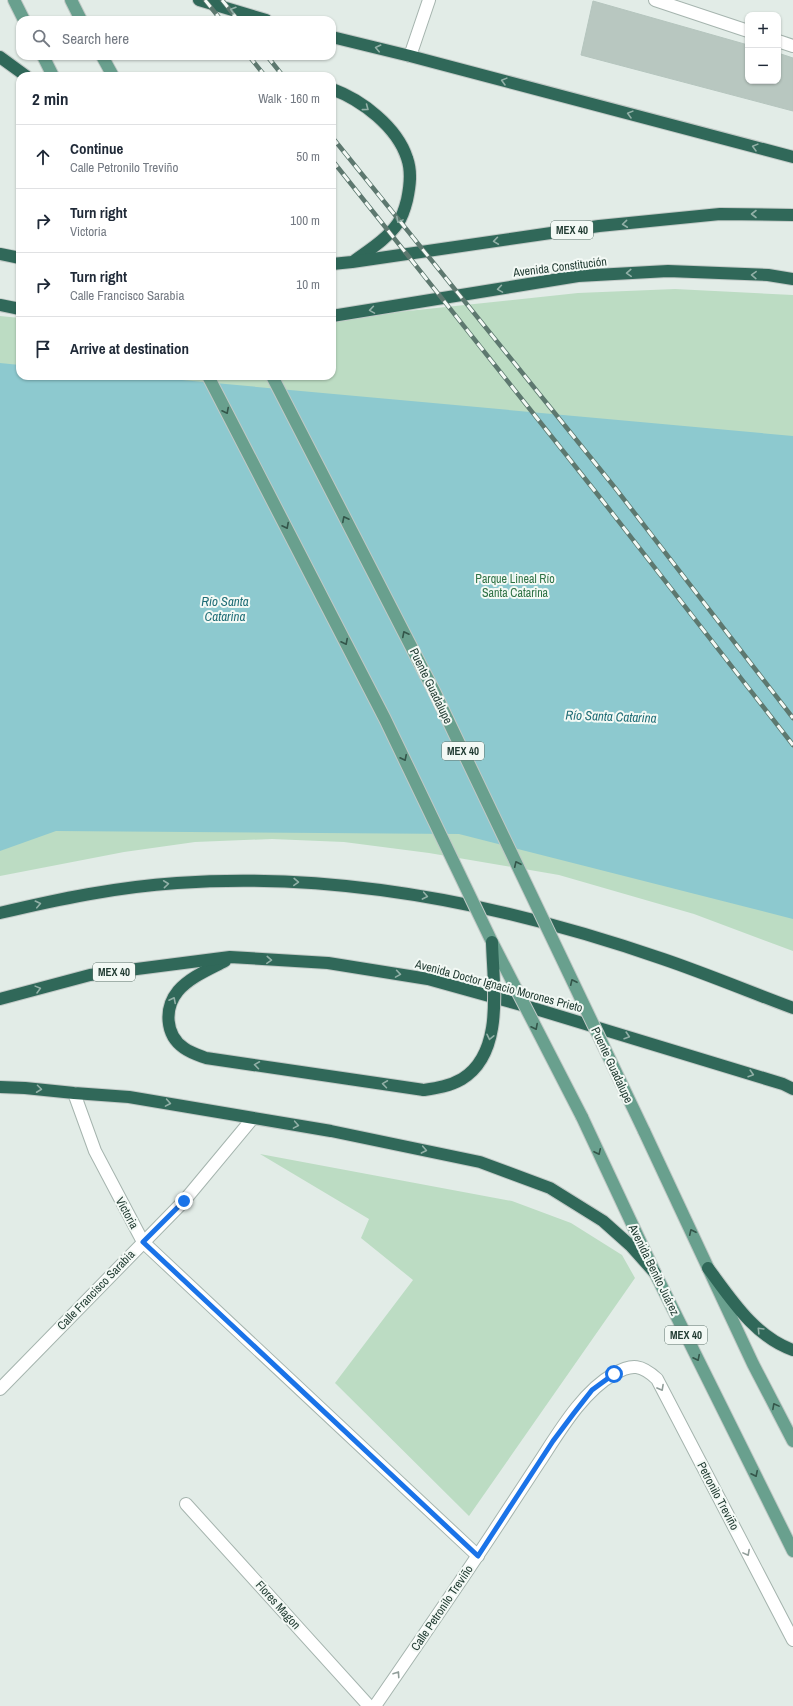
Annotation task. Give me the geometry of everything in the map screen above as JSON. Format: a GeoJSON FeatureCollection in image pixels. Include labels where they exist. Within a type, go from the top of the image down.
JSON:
{"type":"FeatureCollection","features":[{"type":"Feature","properties":{"kind":"highway"},"geometry":{"type":"LineString","coordinates":[[199,0],[253,16]]}},
{"type":"Feature","properties":{"kind":"highway"},"geometry":{"type":"LineString","coordinates":[[336,38],[410,56],[793,157]]}},
{"type":"Feature","properties":{"kind":"highway"},"geometry":{"type":"LineString","coordinates":[[0,57],[21,72]]}},
{"type":"Feature","properties":{"kind":"highway"},"geometry":{"type":"LineString","coordinates":[[336,91],[359,103],[379,118],[396,136],[407,157],[410,174],[409,191],[399,222],[384,239],[352,262]]}},
{"type":"Feature","properties":{"kind":"highway","name":"MEX 40"},"geometry":{"type":"LineString","coordinates":[[336,264],[599,226],[720,214],[793,215]]}},
{"type":"Feature","properties":{"kind":"highway"},"geometry":{"type":"LineString","coordinates":[[0,254],[16,257]]}},
{"type":"Feature","properties":{"kind":"highway","name":"Avenida Constitución"},"geometry":{"type":"LineString","coordinates":[[336,315],[578,276],[668,271],[768,275],[793,279]]}},
{"type":"Feature","properties":{"kind":"highway"},"geometry":{"type":"LineString","coordinates":[[0,306],[16,308]]}},
{"type":"Feature","properties":{"kind":"highway"},"geometry":{"type":"LineString","coordinates":[[0,913],[55,900],[116,890],[178,883],[298,881],[356,886],[472,904],[553,925],[663,959],[793,1008]]}},
{"type":"Feature","properties":{"kind":"highway"},"geometry":{"type":"LineString","coordinates":[[230,957],[188,982],[179,990],[172,1000],[168,1012],[169,1026],[174,1038],[183,1048],[206,1058],[424,1090],[450,1084],[462,1078],[473,1070],[489,1043],[494,1019],[492,942]]}},
{"type":"Feature","properties":{"kind":"highway","name":"Avenida Doctor Ignacio Morones Prieto"},"geometry":{"type":"LineString","coordinates":[[0,999],[90,975],[230,957],[328,963],[428,979],[689,1054],[783,1084],[793,1089]]}},
{"type":"Feature","properties":{"kind":"highway"},"geometry":{"type":"LineString","coordinates":[[0,1087],[129,1097],[331,1131],[480,1162],[550,1188],[603,1221],[631,1246],[655,1273]]}},
{"type":"Feature","properties":{"kind":"highway"},"geometry":{"type":"LineString","coordinates":[[708,1268],[736,1305],[764,1335],[793,1350]]}},
{"type":"Feature","properties":{"kind":"main road"},"geometry":{"type":"LineString","coordinates":[[14,0],[22,16]]}},
{"type":"Feature","properties":{"kind":"main road"},"geometry":{"type":"LineString","coordinates":[[71,0],[79,16]]}},
{"type":"Feature","properties":{"kind":"main road"},"geometry":{"type":"LineString","coordinates":[[44,60],[51,72]]}},
{"type":"Feature","properties":{"kind":"main road"},"geometry":{"type":"LineString","coordinates":[[104,60],[111,72]]}},
{"type":"Feature","properties":{"kind":"main road","name":"MEX 40"},"geometry":{"type":"LineString","coordinates":[[210,380],[385,719],[492,942]]}},
{"type":"Feature","properties":{"kind":"main road","name":"Puente Guadalupe"},"geometry":{"type":"LineString","coordinates":[[274,380],[435,693],[708,1268]]}},
{"type":"Feature","properties":{"kind":"main road","name":"Avenida Benito Juárez"},"geometry":{"type":"LineString","coordinates":[[492,942],[582,1117],[655,1273],[793,1551]]}},
{"type":"Feature","properties":{"kind":"main road","name":"MEX 40"},"geometry":{"type":"LineString","coordinates":[[708,1268],[753,1364],[793,1441]]}},
{"type":"Feature","properties":{"kind":"street"},"geometry":{"type":"LineString","coordinates":[[410,56],[429,0]]}},
{"type":"Feature","properties":{"kind":"street"},"geometry":{"type":"LineString","coordinates":[[655,0],[745,30]]}},
{"type":"Feature","properties":{"kind":"street"},"geometry":{"type":"LineString","coordinates":[[781,42],[793,46]]}},
{"type":"Feature","properties":{"kind":"street","name":"Victoria"},"geometry":{"type":"LineString","coordinates":[[74,1093],[95,1152],[143,1242],[478,1556]]}},
{"type":"Feature","properties":{"kind":"street","name":"Calle Francisco Sarabia"},"geometry":{"type":"LineString","coordinates":[[0,1389],[184,1201],[253,1118]]}},
{"type":"Feature","properties":{"kind":"street","name":"Calle Petronilo Treviño"},"geometry":{"type":"LineString","coordinates":[[375,1706],[478,1556],[553,1441],[592,1390],[614,1374],[631,1366]]}},
{"type":"Feature","properties":{"kind":"street","name":"Petronilo Treviño"},"geometry":{"type":"LineString","coordinates":[[631,1366],[646,1370],[656,1379],[793,1640]]}},
{"type":"Feature","properties":{"kind":"street","name":"Flores Magon"},"geometry":{"type":"LineString","coordinates":[[186,1504],[369,1706]]}},
{"type":"Feature","properties":{"kind":"green space","name":"Río Santa Catarina"},"geometry":{"type":"Polygon","coordinates":[[[675,289],[793,295],[793,951],[694,914],[559,875],[429,853],[344,842],[272,839],[195,842],[124,852],[0,876],[0,316],[16,318],[16,380],[336,380],[336,319],[578,293],[675,289]]]}},
{"type":"Feature","properties":{"kind":"green space"},"geometry":{"type":"Polygon","coordinates":[[[260,1154],[512,1201],[571,1223],[622,1255],[635,1278],[469,1516],[335,1383],[413,1280],[361,1238],[369,1219],[260,1154]]]}},
{"type":"Feature","properties":{"kind":"water","name":"Río Santa Catarina"},"geometry":{"type":"Polygon","coordinates":[[[0,363],[16,365],[16,380],[182,380],[793,436],[793,919],[459,834],[56,831],[0,851],[0,363]]]}},
{"type":"Feature","properties":{"kind":"building"},"geometry":{"type":"Polygon","coordinates":[[[593,1],[745,44],[745,84],[781,84],[781,54],[793,58],[793,111],[581,55],[593,1]]]}},
{"type":"Feature","properties":{"kind":"railway"},"geometry":{"type":"LineString","coordinates":[[205,0],[218,16]]}},
{"type":"Feature","properties":{"kind":"railway"},"geometry":{"type":"LineString","coordinates":[[222,0],[235,16]]}},
{"type":"Feature","properties":{"kind":"railway"},"geometry":{"type":"LineString","coordinates":[[252,60],[262,72]]}},
{"type":"Feature","properties":{"kind":"railway"},"geometry":{"type":"LineString","coordinates":[[270,60],[280,72]]}},
{"type":"Feature","properties":{"kind":"railway"},"geometry":{"type":"LineString","coordinates":[[336,142],[616,489],[793,718]]}},
{"type":"Feature","properties":{"kind":"railway"},"geometry":{"type":"LineString","coordinates":[[336,165],[602,500],[793,745]]}},
{"type":"Feature","properties":{"kind":"route"},"geometry":{"type":"LineString","coordinates":[[184,1201],[143,1242],[478,1556],[553,1441],[592,1390],[614,1374]]}},
{"type":"Feature","properties":{"kind":"park label","name":"Parque Lineal Río Santa Catarina"},"geometry":{"type":"Point","coordinates":[515,586]}}]}
